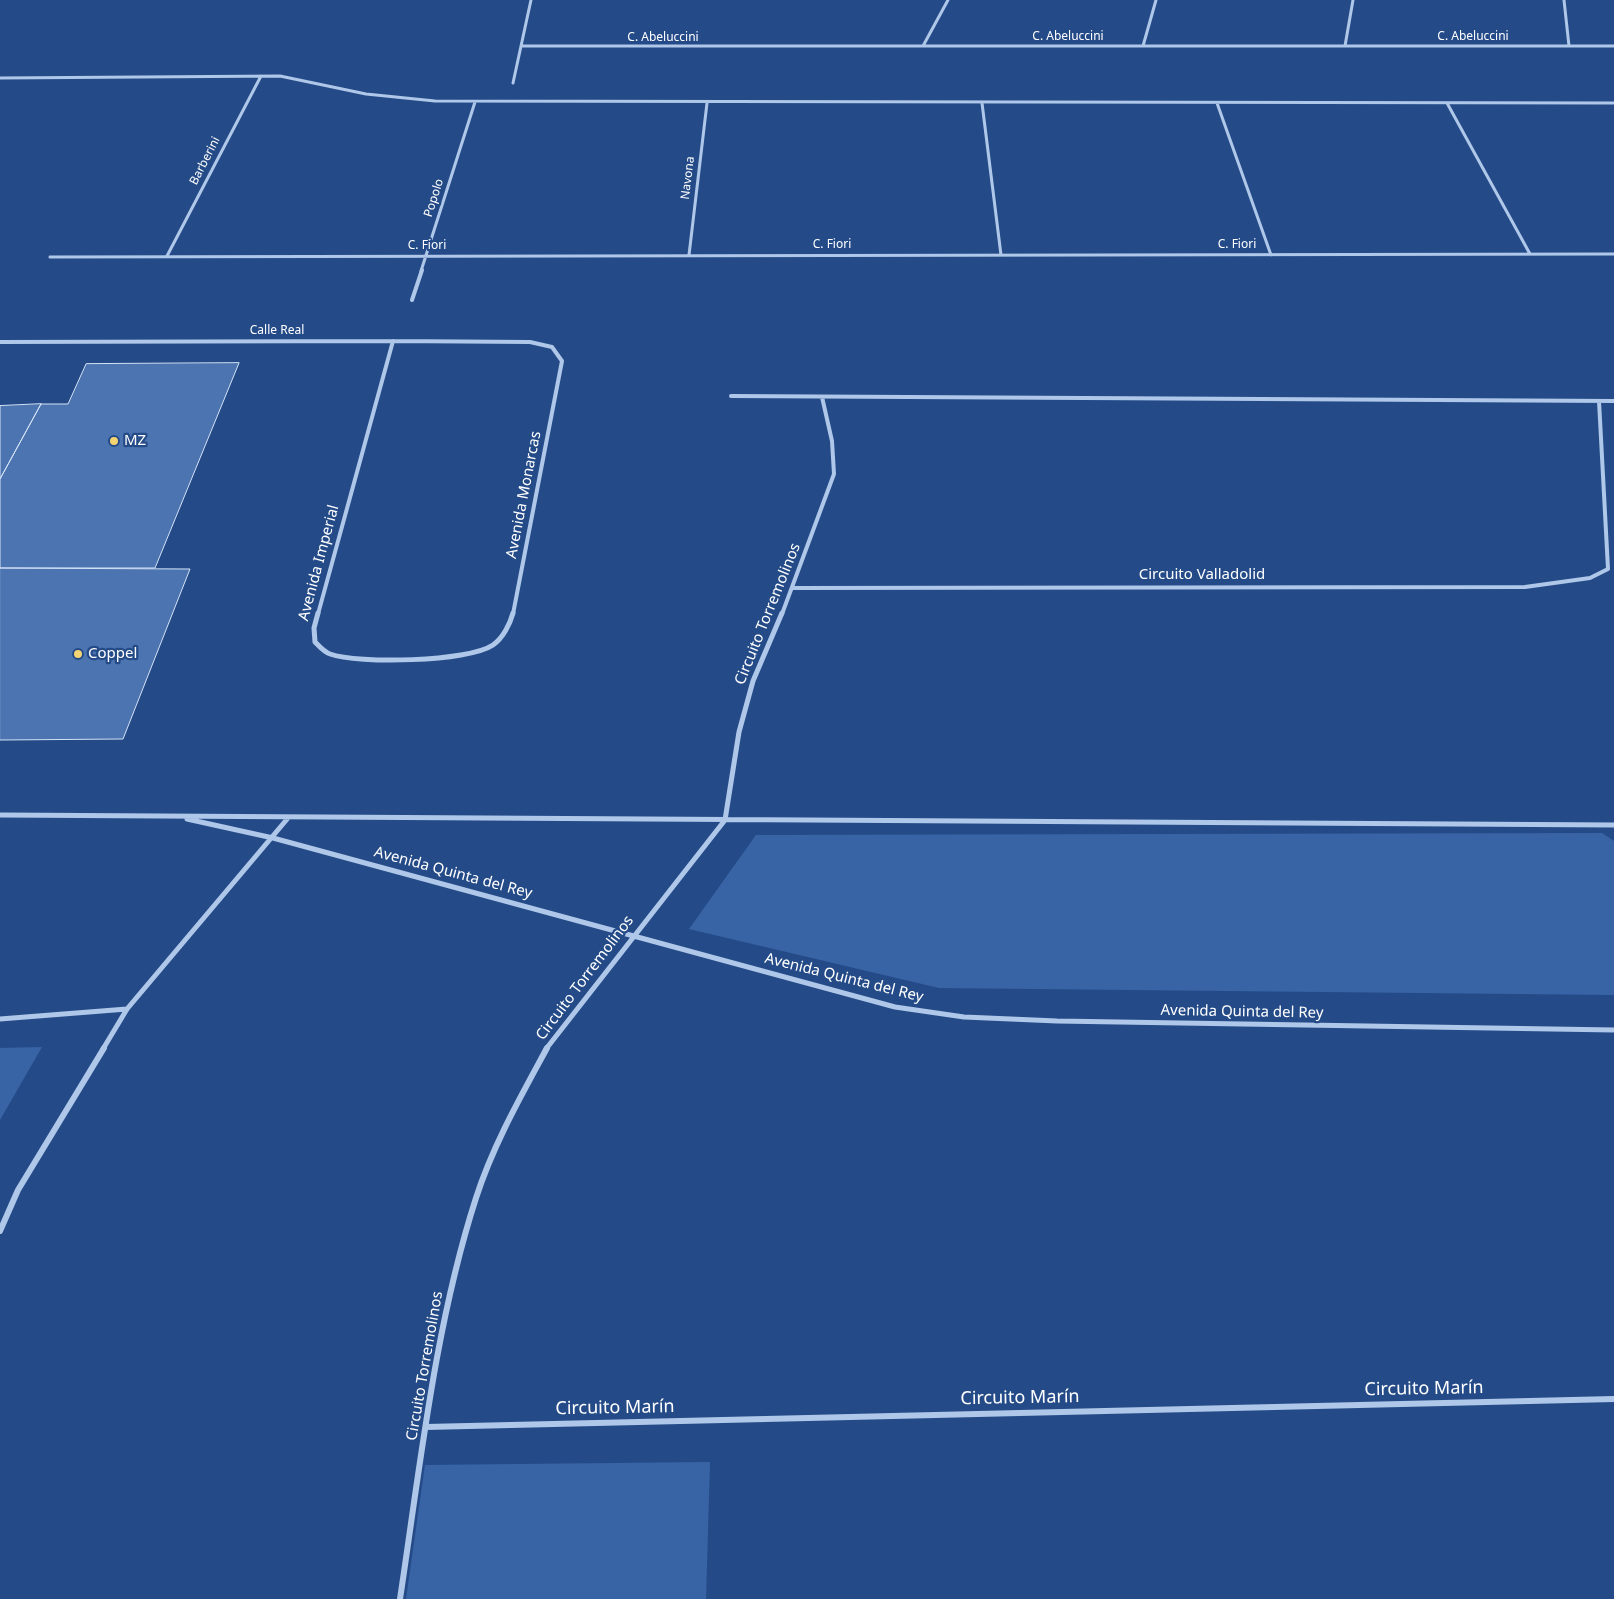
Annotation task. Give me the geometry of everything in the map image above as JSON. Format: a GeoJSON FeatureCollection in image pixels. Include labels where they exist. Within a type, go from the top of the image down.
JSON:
{"type":"FeatureCollection","features":[{"type":"Feature","properties":{"kind":"street"},"geometry":{"type":"LineString","coordinates":[[513,83],[531,0]]}},
{"type":"Feature","properties":{"kind":"street"},"geometry":{"type":"LineString","coordinates":[[923,46],[948,0]]}},
{"type":"Feature","properties":{"kind":"street"},"geometry":{"type":"LineString","coordinates":[[1143,46],[1156,0]]}},
{"type":"Feature","properties":{"kind":"street"},"geometry":{"type":"LineString","coordinates":[[1345,46],[1352,0]]}},
{"type":"Feature","properties":{"kind":"street"},"geometry":{"type":"LineString","coordinates":[[1564,0],[1569,46]]}},
{"type":"Feature","properties":{"kind":"street","name":"C. Abeluccini"},"geometry":{"type":"LineString","coordinates":[[521,46],[1614,46]]}},
{"type":"Feature","properties":{"kind":"street"},"geometry":{"type":"LineString","coordinates":[[0,78],[261,76],[307,80],[398,99],[475,102],[1614,103]]}},
{"type":"Feature","properties":{"kind":"street","name":"Barberini"},"geometry":{"type":"LineString","coordinates":[[168,256],[261,76]]}},
{"type":"Feature","properties":{"kind":"street","name":"Popolo"},"geometry":{"type":"LineString","coordinates":[[412,300],[475,102]]}},
{"type":"Feature","properties":{"kind":"street","name":"Navona"},"geometry":{"type":"LineString","coordinates":[[689,255],[707,103]]}},
{"type":"Feature","properties":{"kind":"street"},"geometry":{"type":"LineString","coordinates":[[982,103],[1001,255]]}},
{"type":"Feature","properties":{"kind":"street"},"geometry":{"type":"LineString","coordinates":[[1217,103],[1271,254]]}},
{"type":"Feature","properties":{"kind":"street"},"geometry":{"type":"LineString","coordinates":[[1447,103],[1530,254]]}},
{"type":"Feature","properties":{"kind":"street","name":"C. Fiori"},"geometry":{"type":"LineString","coordinates":[[50,257],[1614,254]]}},
{"type":"Feature","properties":{"kind":"street","name":"Avenida Imperial"},"geometry":{"type":"LineString","coordinates":[[394,341],[314,628],[315,642],[328,654],[348,658],[448,658],[473,654],[492,645]]}},
{"type":"Feature","properties":{"kind":"street","name":"Calle Real"},"geometry":{"type":"LineString","coordinates":[[0,342],[524,341],[542,343],[553,347]]}},
{"type":"Feature","properties":{"kind":"street","name":"Avenida Monarcas"},"geometry":{"type":"LineString","coordinates":[[492,645],[506,630],[513,615],[562,361],[560,353],[553,347]]}},
{"type":"Feature","properties":{"kind":"street"},"geometry":{"type":"LineString","coordinates":[[731,396],[1614,401]]}},
{"type":"Feature","properties":{"kind":"street","name":"Circuito Torremolinos"},"geometry":{"type":"LineString","coordinates":[[400,1599],[426,1427],[452,1286],[476,1197],[506,1125],[551,1040],[724,820],[739,732],[753,681],[793,588],[834,474],[832,441],[822,397]]}},
{"type":"Feature","properties":{"kind":"street","name":"Circuito Valladolid"},"geometry":{"type":"LineString","coordinates":[[793,588],[1524,588],[1590,578],[1608,570],[1599,401]]}},
{"type":"Feature","properties":{"kind":"street"},"geometry":{"type":"LineString","coordinates":[[0,815],[1614,825]]}},
{"type":"Feature","properties":{"kind":"street","name":"Avenida Quinta del Rey"},"geometry":{"type":"LineString","coordinates":[[176,816],[273,838],[895,1007],[964,1017],[1067,1022],[1614,1030]]}},
{"type":"Feature","properties":{"kind":"street"},"geometry":{"type":"LineString","coordinates":[[0,1231],[18,1190],[127,1009],[288,818]]}},
{"type":"Feature","properties":{"kind":"street"},"geometry":{"type":"LineString","coordinates":[[0,1019],[127,1009]]}},
{"type":"Feature","properties":{"kind":"street","name":"Circuito Marín"},"geometry":{"type":"LineString","coordinates":[[426,1427],[1614,1399]]}},
{"type":"Feature","properties":{"kind":"shaded area"},"geometry":{"type":"Polygon","coordinates":[[[1602,833],[1614,841],[1614,995],[939,988],[689,929],[756,835],[1602,833]]]}},
{"type":"Feature","properties":{"kind":"shaded area"},"geometry":{"type":"Polygon","coordinates":[[[42,1047],[0,1120],[0,1048],[42,1047]]]}},
{"type":"Feature","properties":{"kind":"shaded area"},"geometry":{"type":"Polygon","coordinates":[[[710,1462],[706,1599],[406,1599],[425,1465],[710,1462]]]}},
{"type":"Feature","properties":{"kind":"building","name":"MZ"},"geometry":{"type":"Polygon","coordinates":[[[239,363],[155,568],[0,568],[0,479],[41,404],[68,404],[86,364],[239,363]]]}},
{"type":"Feature","properties":{"kind":"building"},"geometry":{"type":"Polygon","coordinates":[[[41,404],[0,479],[0,406],[41,404]]]}},
{"type":"Feature","properties":{"kind":"building","name":"Coppel"},"geometry":{"type":"Polygon","coordinates":[[[0,568],[190,569],[123,739],[0,740],[0,568]]]}},
{"type":"Feature","properties":{"kind":"place","name":"MZ"},"geometry":{"type":"Point","coordinates":[114,441]}},
{"type":"Feature","properties":{"kind":"place","name":"Coppel"},"geometry":{"type":"Point","coordinates":[78,654]}}]}
